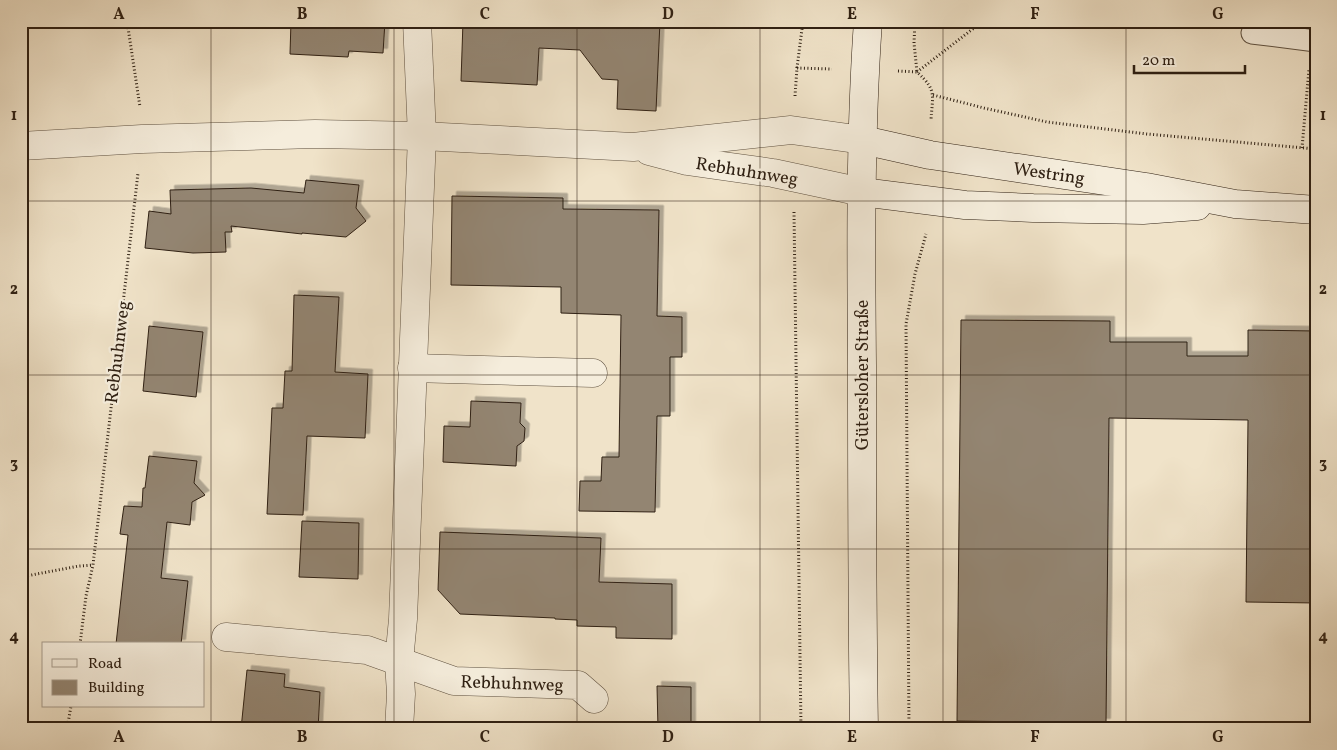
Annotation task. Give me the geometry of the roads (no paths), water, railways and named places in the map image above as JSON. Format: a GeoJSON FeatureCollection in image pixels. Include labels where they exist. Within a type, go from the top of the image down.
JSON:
{"type":"FeatureCollection","features":[{"type":"Feature","properties":{"kind":"street"},"geometry":{"type":"LineString","coordinates":[[399,729],[401,694],[399,661],[403,619],[422,136],[417,21]]}},
{"type":"Feature","properties":{"kind":"street","name":"Gütersloher Straße"},"geometry":{"type":"LineString","coordinates":[[864,729],[862,605],[862,192],[868,21]]}},
{"type":"Feature","properties":{"kind":"street","name":"Rebhuhnweg"},"geometry":{"type":"LineString","coordinates":[[21,146],[142,139],[315,134],[422,136],[633,147],[791,130],[863,140]]}},
{"type":"Feature","properties":{"kind":"street","name":"Westring"},"geometry":{"type":"LineString","coordinates":[[863,140],[930,155],[1146,187],[1235,204],[1316,210]]}},
{"type":"Feature","properties":{"kind":"street","name":"Rebhuhnweg"},"geometry":{"type":"LineString","coordinates":[[633,147],[687,161],[773,173],[862,192]]}},
{"type":"Feature","properties":{"kind":"street","name":"Westring"},"geometry":{"type":"LineString","coordinates":[[862,192],[965,204],[1034,208],[1144,210],[1235,204]]}},
{"type":"Feature","properties":{"kind":"street"},"geometry":{"type":"LineString","coordinates":[[412,368],[593,373]]}},
{"type":"Feature","properties":{"kind":"street","name":"Rebhuhnweg"},"geometry":{"type":"LineString","coordinates":[[226,637],[367,650],[454,681],[578,685],[594,699]]}},
{"type":"Feature","properties":{"kind":"lane"},"geometry":{"type":"LineString","coordinates":[[1252,33],[1313,41]]}}]}
